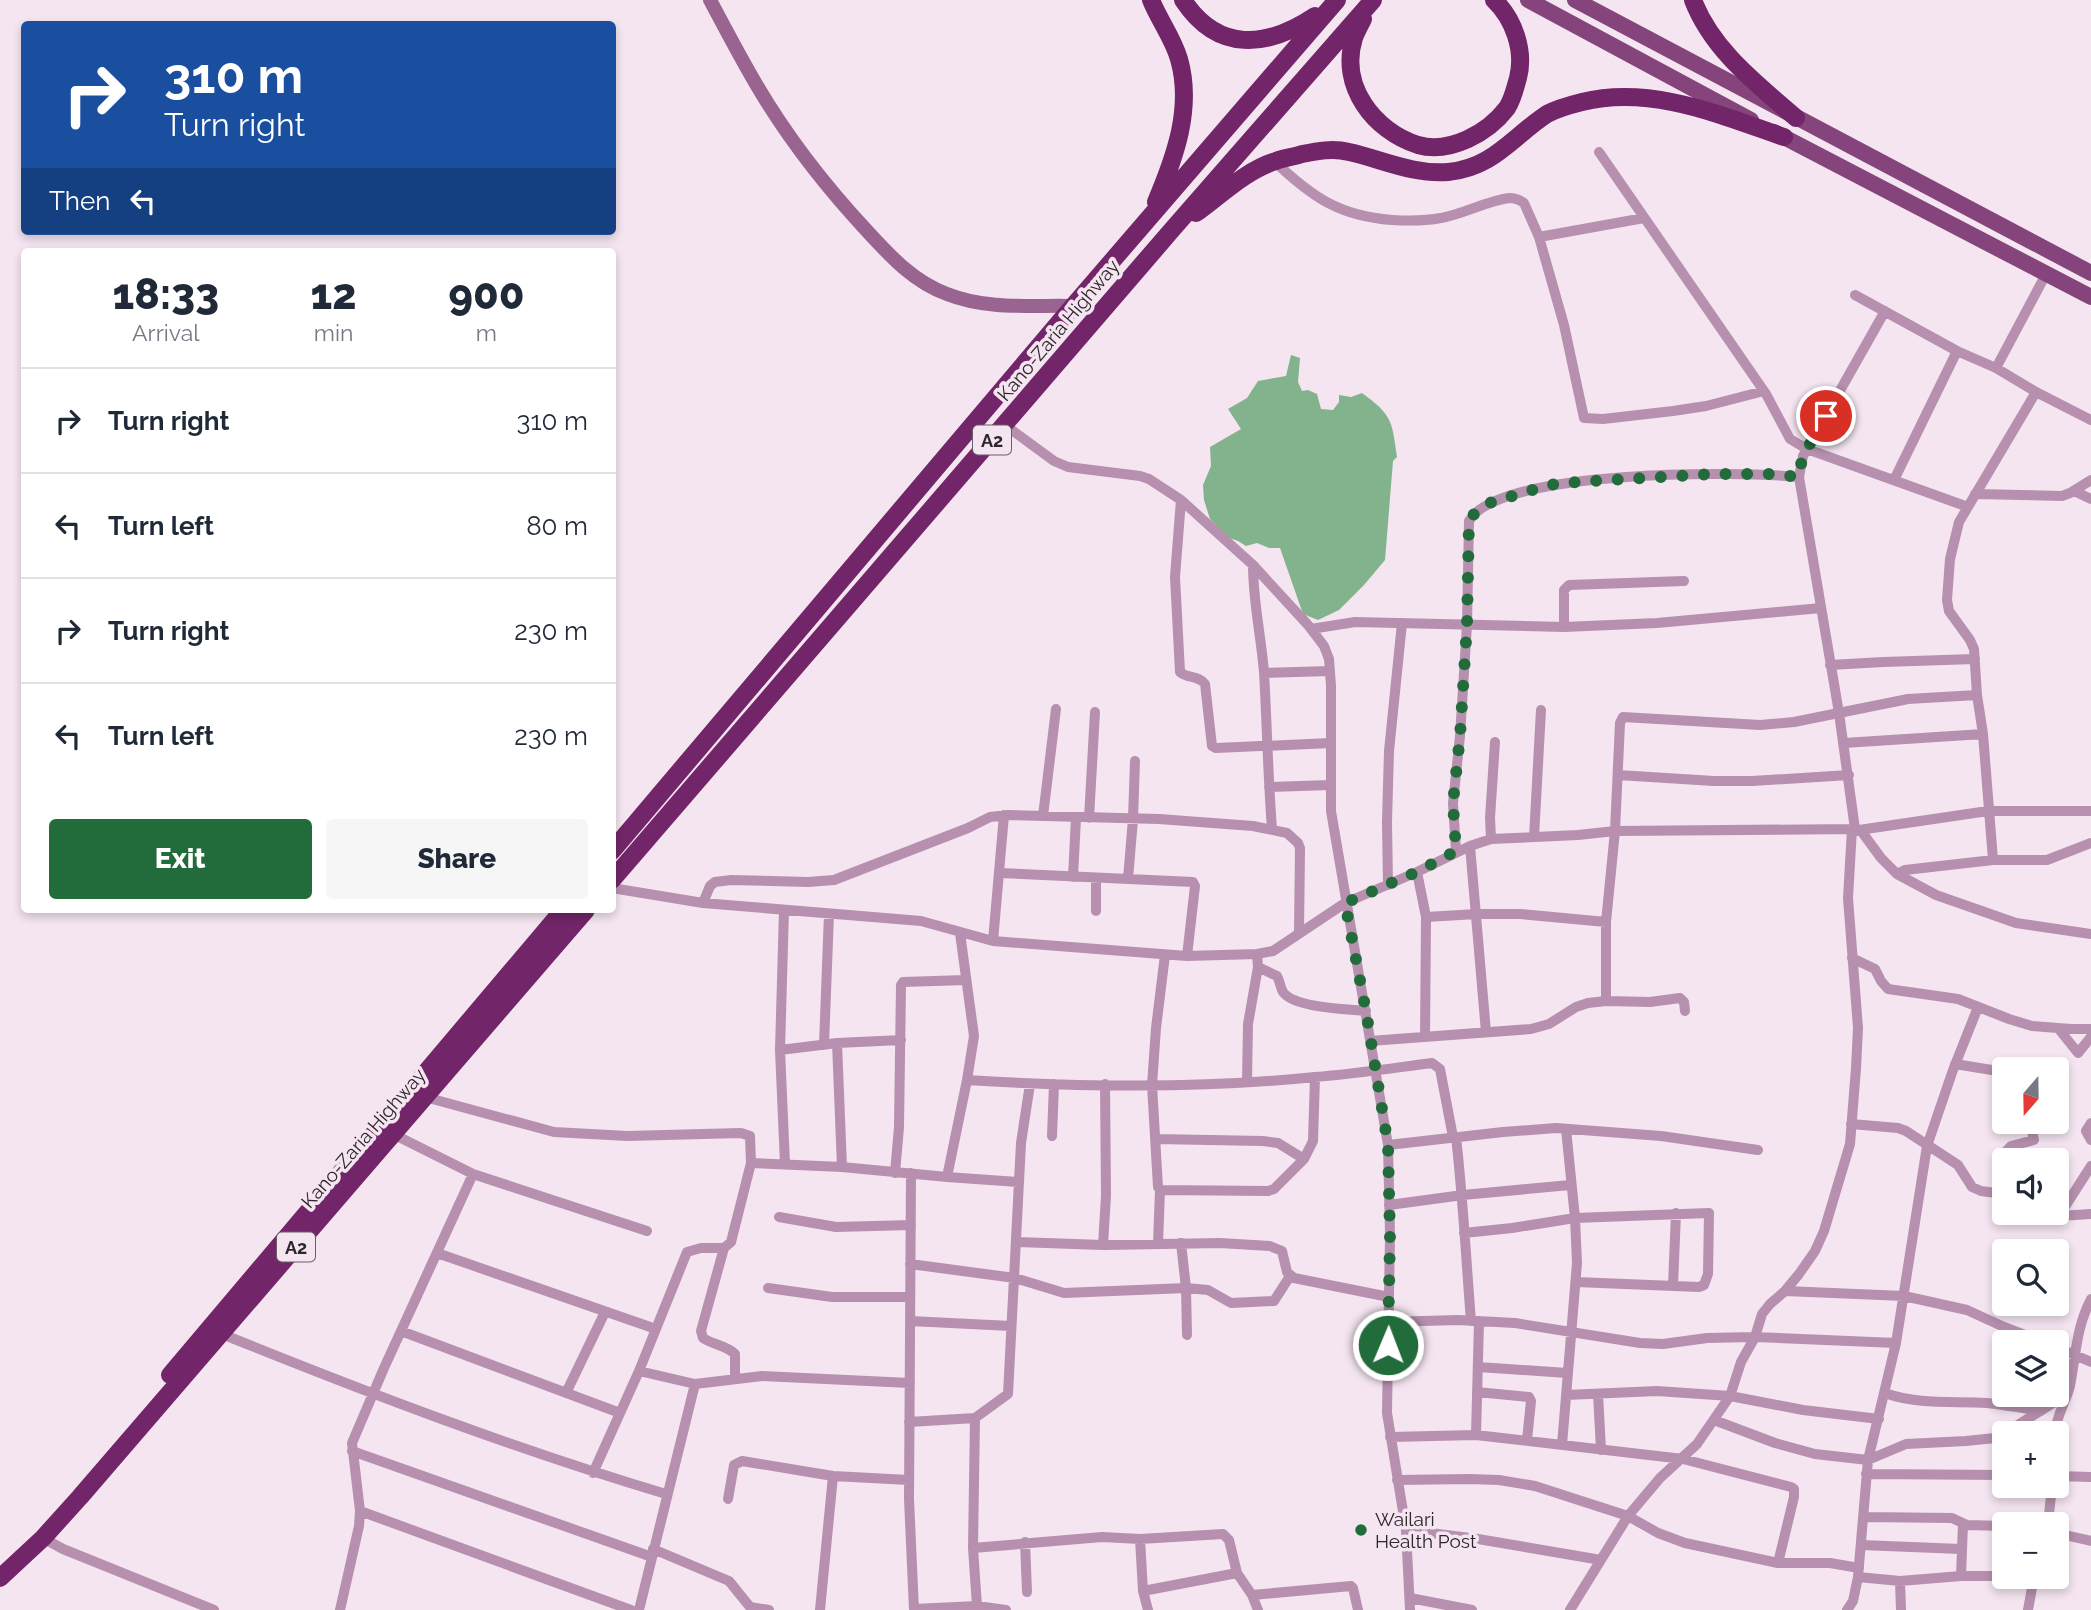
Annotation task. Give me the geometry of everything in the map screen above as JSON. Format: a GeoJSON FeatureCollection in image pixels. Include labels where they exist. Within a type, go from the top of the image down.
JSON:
{"type":"FeatureCollection","features":[{"type":"Feature","properties":{"kind":"highway"},"geometry":{"type":"LineString","coordinates":[[1149,219],[1171,168],[1184,110],[1184,87],[1179,60],[1151,0]]}},
{"type":"Feature","properties":{"kind":"highway"},"geometry":{"type":"LineString","coordinates":[[1183,0],[1191,13],[1209,28],[1234,39],[1259,41],[1297,28],[1335,2]]}},
{"type":"Feature","properties":{"kind":"highway","name":"Kano-Zaria Highway"},"geometry":{"type":"LineString","coordinates":[[616,875],[1373,0]]}},
{"type":"Feature","properties":{"kind":"highway"},"geometry":{"type":"LineString","coordinates":[[1373,0],[1354,38],[1351,60],[1359,98],[1374,119],[1396,136],[1421,146],[1446,146],[1468,139],[1488,127],[1507,107],[1514,91],[1520,70],[1520,54],[1510,21],[1494,0]]}},
{"type":"Feature","properties":{"kind":"highway"},"geometry":{"type":"LineString","coordinates":[[1693,0],[1707,29],[1739,67],[1796,118]]}},
{"type":"Feature","properties":{"kind":"highway","name":"Kano-Zaria Highway"},"geometry":{"type":"LineString","coordinates":[[616,846],[1073,306],[1335,2]]}},
{"type":"Feature","properties":{"kind":"highway"},"geometry":{"type":"LineString","coordinates":[[1170,232],[1254,172],[1274,161],[1316,151],[1341,150],[1426,173],[1450,172],[1490,160],[1548,114],[1563,107],[1599,98],[1643,97],[1684,104],[1784,137]]}},
{"type":"Feature","properties":{"kind":"highway","name":"Kano-Zaria Highway"},"geometry":{"type":"LineString","coordinates":[[0,1562],[71,1493],[560,913]]}},
{"type":"Feature","properties":{"kind":"highway","name":"Kano-Zaria Highway"},"geometry":{"type":"LineString","coordinates":[[0,1578],[43,1538],[80,1497],[583,913]]}},
{"type":"Feature","properties":{"kind":"main road"},"geometry":{"type":"LineString","coordinates":[[1528,0],[2091,297]]}},
{"type":"Feature","properties":{"kind":"main road"},"geometry":{"type":"LineString","coordinates":[[1575,0],[2091,273]]}},
{"type":"Feature","properties":{"kind":"street"},"geometry":{"type":"LineString","coordinates":[[710,0],[757,86],[833,195],[899,265],[945,294],[972,302],[1073,306]]}},
{"type":"Feature","properties":{"kind":"street"},"geometry":{"type":"LineString","coordinates":[[1599,152],[1764,391],[1790,439],[1807,449],[1968,507]]}},
{"type":"Feature","properties":{"kind":"street"},"geometry":{"type":"LineString","coordinates":[[1274,161],[1306,190],[1331,206],[1368,218],[1423,220],[1443,218],[1511,198],[1524,203],[1539,237],[1564,325],[1584,418],[1603,419],[1706,407],[1764,391]]}},
{"type":"Feature","properties":{"kind":"street"},"geometry":{"type":"LineString","coordinates":[[1539,237],[1644,218]]}},
{"type":"Feature","properties":{"kind":"street"},"geometry":{"type":"LineString","coordinates":[[1996,369],[2046,274]]}},
{"type":"Feature","properties":{"kind":"street"},"geometry":{"type":"LineString","coordinates":[[1855,295],[1957,351],[2091,419]]}},
{"type":"Feature","properties":{"kind":"street"},"geometry":{"type":"LineString","coordinates":[[1570,1610],[1628,1516],[1660,1478],[1698,1444],[1730,1396],[1741,1362],[1755,1337],[1762,1314],[1785,1291],[1815,1251],[1824,1231],[1847,1155],[1858,1028],[1848,898],[1855,829],[1844,743],[1798,477],[1803,456],[1885,311]]}},
{"type":"Feature","properties":{"kind":"street"},"geometry":{"type":"LineString","coordinates":[[1894,480],[1957,351]]}},
{"type":"Feature","properties":{"kind":"street"},"geometry":{"type":"LineString","coordinates":[[1993,860],[1975,660],[1970,640],[1952,618],[1947,600],[1950,559],[1959,522],[2036,392]]}},
{"type":"Feature","properties":{"kind":"street"},"geometry":{"type":"LineString","coordinates":[[1005,425],[1054,461],[1068,467],[1140,476],[1181,500],[1253,565],[1311,629],[1324,646],[1329,659],[1331,811],[1388,1145],[1387,1413],[1406,1530],[1410,1610]]}},
{"type":"Feature","properties":{"kind":"street"},"geometry":{"type":"LineString","coordinates":[[1456,851],[1453,803],[1467,625],[1469,521],[1477,510],[1486,504],[1549,485],[1576,482],[1714,474],[1773,474],[1798,477]]}},
{"type":"Feature","properties":{"kind":"street"},"geometry":{"type":"LineString","coordinates":[[1975,494],[2062,496],[2091,480]]}},
{"type":"Feature","properties":{"kind":"street"},"geometry":{"type":"LineString","coordinates":[[2074,491],[2091,499]]}},
{"type":"Feature","properties":{"kind":"street"},"geometry":{"type":"LineString","coordinates":[[1181,500],[1175,577],[1180,672],[1186,676],[1197,677],[1205,684],[1213,748],[1331,743]]}},
{"type":"Feature","properties":{"kind":"street"},"geometry":{"type":"LineString","coordinates":[[1253,565],[1254,596],[1264,673],[1272,829]]}},
{"type":"Feature","properties":{"kind":"street"},"geometry":{"type":"LineString","coordinates":[[1564,627],[1564,590],[1569,585],[1684,581]]}},
{"type":"Feature","properties":{"kind":"street"},"geometry":{"type":"LineString","coordinates":[[1311,629],[1355,622],[1564,627],[1657,623],[1821,608]]}},
{"type":"Feature","properties":{"kind":"street"},"geometry":{"type":"LineString","coordinates":[[1388,885],[1389,751],[1402,623]]}},
{"type":"Feature","properties":{"kind":"street"},"geometry":{"type":"LineString","coordinates":[[1830,665],[1975,660]]}},
{"type":"Feature","properties":{"kind":"street"},"geometry":{"type":"LineString","coordinates":[[1264,673],[1330,671]]}},
{"type":"Feature","properties":{"kind":"street"},"geometry":{"type":"LineString","coordinates":[[1606,1001],[1606,922],[1615,831],[1620,723],[1623,717],[1760,725],[1794,722],[1908,699],[1977,695]]}},
{"type":"Feature","properties":{"kind":"street"},"geometry":{"type":"LineString","coordinates":[[1043,816],[1056,709]]}},
{"type":"Feature","properties":{"kind":"street"},"geometry":{"type":"LineString","coordinates":[[1534,837],[1541,710]]}},
{"type":"Feature","properties":{"kind":"street"},"geometry":{"type":"LineString","coordinates":[[1089,818],[1095,712]]}},
{"type":"Feature","properties":{"kind":"street"},"geometry":{"type":"LineString","coordinates":[[1844,743],[1983,734]]}},
{"type":"Feature","properties":{"kind":"street"},"geometry":{"type":"LineString","coordinates":[[1491,839],[1495,742]]}},
{"type":"Feature","properties":{"kind":"street"},"geometry":{"type":"LineString","coordinates":[[1128,879],[1135,761]]}},
{"type":"Feature","properties":{"kind":"street"},"geometry":{"type":"LineString","coordinates":[[1618,775],[1676,780],[1752,781],[1849,775]]}},
{"type":"Feature","properties":{"kind":"street"},"geometry":{"type":"LineString","coordinates":[[1269,787],[1331,786]]}},
{"type":"Feature","properties":{"kind":"street"},"geometry":{"type":"LineString","coordinates":[[616,889],[703,903],[921,921],[993,941],[1165,955],[1256,954],[1273,951],[1284,945],[1345,903],[1417,872],[1456,851],[1491,839],[1615,831],[1855,829],[1988,811],[2091,811]]}},
{"type":"Feature","properties":{"kind":"street"},"geometry":{"type":"LineString","coordinates":[[993,941],[1004,815]]}},
{"type":"Feature","properties":{"kind":"street"},"geometry":{"type":"LineString","coordinates":[[703,903],[710,886],[715,882],[834,880],[990,817],[1004,815],[1189,821],[1272,829],[1287,833],[1298,843],[1299,933]]}},
{"type":"Feature","properties":{"kind":"street"},"geometry":{"type":"LineString","coordinates":[[1073,877],[1076,818]]}},
{"type":"Feature","properties":{"kind":"street"},"geometry":{"type":"LineString","coordinates":[[1855,829],[1897,874],[1936,895],[2016,923],[2091,934]]}},
{"type":"Feature","properties":{"kind":"street"},"geometry":{"type":"LineString","coordinates":[[1897,874],[1905,870],[1993,860],[2047,860],[2091,843]]}},
{"type":"Feature","properties":{"kind":"street"},"geometry":{"type":"LineString","coordinates":[[1470,846],[1486,1032]]}},
{"type":"Feature","properties":{"kind":"street"},"geometry":{"type":"LineString","coordinates":[[1417,872],[1426,917],[1425,1037]]}},
{"type":"Feature","properties":{"kind":"street"},"geometry":{"type":"LineString","coordinates":[[1000,873],[1193,882],[1195,886],[1187,956]]}},
{"type":"Feature","properties":{"kind":"street"},"geometry":{"type":"LineString","coordinates":[[1096,911],[1097,878]]}},
{"type":"Feature","properties":{"kind":"street"},"geometry":{"type":"LineString","coordinates":[[784,910],[780,1049],[785,1164]]}},
{"type":"Feature","properties":{"kind":"street"},"geometry":{"type":"LineString","coordinates":[[824,1045],[829,914]]}},
{"type":"Feature","properties":{"kind":"street"},"geometry":{"type":"LineString","coordinates":[[1426,917],[1537,915],[1606,922]]}},
{"type":"Feature","properties":{"kind":"street"},"geometry":{"type":"LineString","coordinates":[[947,1177],[974,1035],[960,933]]}},
{"type":"Feature","properties":{"kind":"street"},"geometry":{"type":"LineString","coordinates":[[1247,1082],[1248,1024],[1258,967],[1256,954]]}},
{"type":"Feature","properties":{"kind":"street"},"geometry":{"type":"LineString","coordinates":[[1158,1244],[1160,1190],[1152,1085],[1165,955]]}},
{"type":"Feature","properties":{"kind":"street"},"geometry":{"type":"LineString","coordinates":[[1852,958],[1875,969],[1888,989],[1949,998],[2032,1026],[2091,1029]]}},
{"type":"Feature","properties":{"kind":"street"},"geometry":{"type":"LineString","coordinates":[[1258,967],[1277,976],[1283,991],[1302,1003],[1366,1011]]}},
{"type":"Feature","properties":{"kind":"street"},"geometry":{"type":"LineString","coordinates":[[895,1173],[899,1127],[900,988],[904,982],[967,980]]}},
{"type":"Feature","properties":{"kind":"street"},"geometry":{"type":"LineString","coordinates":[[1370,1041],[1540,1028],[1576,1007],[1606,1001],[1650,1002],[1680,998],[1684,1002],[1685,1011]]}},
{"type":"Feature","properties":{"kind":"street"},"geometry":{"type":"LineString","coordinates":[[1847,1610],[1853,1601],[1858,1573],[1868,1460],[1896,1343],[1927,1146],[1978,1007]]}},
{"type":"Feature","properties":{"kind":"street"},"geometry":{"type":"LineString","coordinates":[[2058,1028],[2078,1053],[2091,1037]]}},
{"type":"Feature","properties":{"kind":"street"},"geometry":{"type":"LineString","coordinates":[[780,1049],[901,1040]]}},
{"type":"Feature","properties":{"kind":"street"},"geometry":{"type":"LineString","coordinates":[[836,1043],[842,1167]]}},
{"type":"Feature","properties":{"kind":"street"},"geometry":{"type":"LineString","coordinates":[[967,1080],[1030,1084],[1152,1085],[1247,1082],[1432,1063],[1437,1065],[1455,1137],[1463,1195],[1464,1233],[1478,1367],[1476,1435]]}},
{"type":"Feature","properties":{"kind":"street"},"geometry":{"type":"LineString","coordinates":[[1955,1064],[1992,1070]]}},
{"type":"Feature","properties":{"kind":"street"},"geometry":{"type":"LineString","coordinates":[[1160,1190],[1274,1189],[1304,1160],[1313,1141],[1315,1077]]}},
{"type":"Feature","properties":{"kind":"street"},"geometry":{"type":"LineString","coordinates":[[909,1422],[975,1418],[1008,1394],[1019,1182],[1030,1084]]}},
{"type":"Feature","properties":{"kind":"street"},"geometry":{"type":"LineString","coordinates":[[1052,1136],[1054,1084]]}},
{"type":"Feature","properties":{"kind":"street"},"geometry":{"type":"LineString","coordinates":[[1103,1245],[1106,1196],[1105,1084]]}},
{"type":"Feature","properties":{"kind":"street"},"geometry":{"type":"LineString","coordinates":[[425,1097],[554,1132],[627,1136],[741,1133],[750,1136],[751,1163],[731,1242],[724,1248],[701,1331],[703,1338],[735,1354],[736,1378]]}},
{"type":"Feature","properties":{"kind":"street"},"geometry":{"type":"LineString","coordinates":[[1851,1124],[1906,1131],[1958,1165],[1972,1187],[1992,1192]]}},
{"type":"Feature","properties":{"kind":"street"},"geometry":{"type":"LineString","coordinates":[[2091,1124],[2086,1131],[2091,1140]]}},
{"type":"Feature","properties":{"kind":"street"},"geometry":{"type":"LineString","coordinates":[[1388,1145],[1541,1128],[1661,1136],[1758,1150]]}},
{"type":"Feature","properties":{"kind":"street"},"geometry":{"type":"LineString","coordinates":[[1562,1445],[1577,1263],[1566,1129]]}},
{"type":"Feature","properties":{"kind":"street"},"geometry":{"type":"LineString","coordinates":[[393,1134],[473,1174],[647,1231]]}},
{"type":"Feature","properties":{"kind":"street"},"geometry":{"type":"LineString","coordinates":[[2009,1148],[2034,1140],[2033,1134]]}},
{"type":"Feature","properties":{"kind":"street"},"geometry":{"type":"LineString","coordinates":[[1156,1139],[1264,1141],[1278,1143],[1304,1160]]}},
{"type":"Feature","properties":{"kind":"street"},"geometry":{"type":"LineString","coordinates":[[751,1163],[842,1167],[1019,1182]]}},
{"type":"Feature","properties":{"kind":"street"},"geometry":{"type":"LineString","coordinates":[[2069,1201],[2091,1167]]}},
{"type":"Feature","properties":{"kind":"street"},"geometry":{"type":"LineString","coordinates":[[912,1173],[909,1480],[914,1610],[977,1606],[1006,1610]]}},
{"type":"Feature","properties":{"kind":"street"},"geometry":{"type":"LineString","coordinates":[[340,1610],[359,1526],[360,1511],[352,1443],[473,1174]]}},
{"type":"Feature","properties":{"kind":"street"},"geometry":{"type":"LineString","coordinates":[[1389,1205],[1570,1185]]}},
{"type":"Feature","properties":{"kind":"street"},"geometry":{"type":"LineString","coordinates":[[1464,1233],[1575,1218],[1707,1212],[1710,1216],[1708,1274],[1704,1285],[1699,1287],[1576,1282]]}},
{"type":"Feature","properties":{"kind":"street"},"geometry":{"type":"LineString","coordinates":[[1673,1286],[1676,1213]]}},
{"type":"Feature","properties":{"kind":"street"},"geometry":{"type":"LineString","coordinates":[[2069,1215],[2091,1214]]}},
{"type":"Feature","properties":{"kind":"street"},"geometry":{"type":"LineString","coordinates":[[779,1217],[836,1227],[911,1225]]}},
{"type":"Feature","properties":{"kind":"street"},"geometry":{"type":"LineString","coordinates":[[1017,1242],[1270,1245],[1282,1251],[1290,1276],[1389,1297]]}},
{"type":"Feature","properties":{"kind":"street"},"geometry":{"type":"LineString","coordinates":[[1181,1243],[1187,1335]]}},
{"type":"Feature","properties":{"kind":"street"},"geometry":{"type":"LineString","coordinates":[[593,1473],[639,1371],[687,1252],[701,1248],[724,1248]]}},
{"type":"Feature","properties":{"kind":"street"},"geometry":{"type":"LineString","coordinates":[[437,1253],[656,1329]]}},
{"type":"Feature","properties":{"kind":"street"},"geometry":{"type":"LineString","coordinates":[[910,1264],[1014,1278],[1064,1293],[1186,1288],[1208,1290],[1231,1303],[1271,1302],[1276,1299],[1290,1276]]}},
{"type":"Feature","properties":{"kind":"street"},"geometry":{"type":"LineString","coordinates":[[768,1288],[832,1297],[910,1297]]}},
{"type":"Feature","properties":{"kind":"street"},"geometry":{"type":"LineString","coordinates":[[1785,1291],[1904,1296],[1967,1310],[2012,1330]]}},
{"type":"Feature","properties":{"kind":"street"},"geometry":{"type":"LineString","coordinates":[[2069,1383],[2082,1316],[2091,1299]]}},
{"type":"Feature","properties":{"kind":"street"},"geometry":{"type":"LineString","coordinates":[[566,1393],[605,1312]]}},
{"type":"Feature","properties":{"kind":"street"},"geometry":{"type":"LineString","coordinates":[[910,1321],[1011,1326]]}},
{"type":"Feature","properties":{"kind":"street"},"geometry":{"type":"LineString","coordinates":[[1388,1322],[1516,1323],[1640,1343],[1755,1337],[1896,1343]]}},
{"type":"Feature","properties":{"kind":"street"},"geometry":{"type":"LineString","coordinates":[[401,1331],[620,1413]]}},
{"type":"Feature","properties":{"kind":"street"},"geometry":{"type":"LineString","coordinates":[[222,1334],[373,1394],[593,1473],[666,1494]]}},
{"type":"Feature","properties":{"kind":"street"},"geometry":{"type":"LineString","coordinates":[[2069,1352],[2091,1362]]}},
{"type":"Feature","properties":{"kind":"street"},"geometry":{"type":"LineString","coordinates":[[1478,1367],[1567,1373]]}},
{"type":"Feature","properties":{"kind":"street"},"geometry":{"type":"LineString","coordinates":[[639,1371],[695,1384],[762,1376],[910,1383]]}},
{"type":"Feature","properties":{"kind":"street"},"geometry":{"type":"LineString","coordinates":[[639,1610],[695,1384]]}},
{"type":"Feature","properties":{"kind":"street"},"geometry":{"type":"LineString","coordinates":[[1477,1391],[1529,1397],[1531,1401],[1527,1440]]}},
{"type":"Feature","properties":{"kind":"street"},"geometry":{"type":"LineString","coordinates":[[1566,1395],[1657,1391],[1730,1396],[1803,1410],[1879,1419]]}},
{"type":"Feature","properties":{"kind":"street"},"geometry":{"type":"LineString","coordinates":[[1885,1393],[1934,1402],[1983,1403],[2041,1411]]}},
{"type":"Feature","properties":{"kind":"street"},"geometry":{"type":"LineString","coordinates":[[1598,1394],[1601,1450]]}},
{"type":"Feature","properties":{"kind":"street"},"geometry":{"type":"LineString","coordinates":[[2025,1421],[2048,1407]]}},
{"type":"Feature","properties":{"kind":"street"},"geometry":{"type":"LineString","coordinates":[[975,1418],[973,1548],[977,1606]]}},
{"type":"Feature","properties":{"kind":"street"},"geometry":{"type":"LineString","coordinates":[[1714,1420],[1775,1443],[1815,1454],[1868,1460],[1906,1444],[1992,1438]]}},
{"type":"Feature","properties":{"kind":"street"},"geometry":{"type":"LineString","coordinates":[[1390,1437],[1476,1435],[1683,1459],[1794,1489],[1779,1563]]}},
{"type":"Feature","properties":{"kind":"street"},"geometry":{"type":"LineString","coordinates":[[352,1451],[729,1581],[749,1608],[769,1610]]}},
{"type":"Feature","properties":{"kind":"street"},"geometry":{"type":"LineString","coordinates":[[728,1499],[734,1465],[742,1461],[833,1476],[909,1480]]}},
{"type":"Feature","properties":{"kind":"street"},"geometry":{"type":"LineString","coordinates":[[1866,1474],[1992,1475]]}},
{"type":"Feature","properties":{"kind":"street"},"geometry":{"type":"LineString","coordinates":[[820,1610],[833,1476]]}},
{"type":"Feature","properties":{"kind":"street"},"geometry":{"type":"LineString","coordinates":[[2069,1476],[2091,1477]]}},
{"type":"Feature","properties":{"kind":"street"},"geometry":{"type":"LineString","coordinates":[[1397,1480],[1499,1480],[1535,1486],[1628,1516],[1673,1539],[1779,1563],[1830,1563],[1858,1573],[1900,1581],[1992,1576]]}},
{"type":"Feature","properties":{"kind":"street"},"geometry":{"type":"LineString","coordinates":[[360,1511],[631,1610]]}},
{"type":"Feature","properties":{"kind":"street"},"geometry":{"type":"LineString","coordinates":[[1863,1517],[1945,1517],[1963,1524],[1992,1525]]}},
{"type":"Feature","properties":{"kind":"street"},"geometry":{"type":"LineString","coordinates":[[1961,1576],[1963,1524]]}},
{"type":"Feature","properties":{"kind":"street"},"geometry":{"type":"LineString","coordinates":[[1406,1530],[1601,1560]]}},
{"type":"Feature","properties":{"kind":"street"},"geometry":{"type":"LineString","coordinates":[[973,1548],[1102,1537],[1140,1539],[1223,1534],[1229,1539],[1237,1573],[1252,1595],[1258,1610]]}},
{"type":"Feature","properties":{"kind":"street"},"geometry":{"type":"LineString","coordinates":[[2069,1536],[2091,1541]]}},
{"type":"Feature","properties":{"kind":"street"},"geometry":{"type":"LineString","coordinates":[[43,1538],[62,1549],[214,1610]]}},
{"type":"Feature","properties":{"kind":"street"},"geometry":{"type":"LineString","coordinates":[[1140,1539],[1143,1591],[1148,1610]]}},
{"type":"Feature","properties":{"kind":"street"},"geometry":{"type":"LineString","coordinates":[[1025,1542],[1027,1592]]}},
{"type":"Feature","properties":{"kind":"street"},"geometry":{"type":"LineString","coordinates":[[1861,1545],[1961,1549]]}},
{"type":"Feature","properties":{"kind":"street"},"geometry":{"type":"LineString","coordinates":[[1143,1591],[1237,1573]]}},
{"type":"Feature","properties":{"kind":"street"},"geometry":{"type":"LineString","coordinates":[[1900,1581],[1901,1610]]}},
{"type":"Feature","properties":{"kind":"street"},"geometry":{"type":"LineString","coordinates":[[1252,1595],[1351,1586],[1357,1610]]}},
{"type":"Feature","properties":{"kind":"street"},"geometry":{"type":"LineString","coordinates":[[2028,1610],[2032,1589]]}},
{"type":"Feature","properties":{"kind":"street"},"geometry":{"type":"LineString","coordinates":[[179,1610],[181,1598]]}},
{"type":"Feature","properties":{"kind":"street"},"geometry":{"type":"LineString","coordinates":[[1410,1598],[1472,1610]]}},
{"type":"Feature","properties":{"kind":"shaded area"},"geometry":{"type":"Polygon","coordinates":[[[1291,355],[1300,358],[1298,382],[1302,391],[1308,390],[1317,394],[1321,409],[1333,410],[1339,402],[1339,395],[1351,397],[1362,393],[1379,407],[1392,426],[1397,457],[1393,461],[1385,560],[1339,610],[1318,620],[1303,614],[1280,548],[1269,548],[1257,543],[1246,546],[1227,537],[1210,519],[1204,500],[1203,485],[1211,466],[1210,447],[1241,429],[1228,409],[1247,398],[1258,381],[1286,376],[1291,355]]]}},
{"type":"Feature","properties":{"kind":"place","name":"Wailari Health Post"},"geometry":{"type":"Point","coordinates":[1361,1530]}},
{"type":"Feature","properties":{"kind":"route"},"geometry":{"type":"LineString","coordinates":[[1388,1345],[1388,1145],[1345,903],[1417,872],[1456,851],[1453,803],[1467,625],[1469,521],[1472,515],[1486,504],[1549,485],[1714,474],[1773,474],[1798,477],[1803,456],[1826,416]]}}]}
